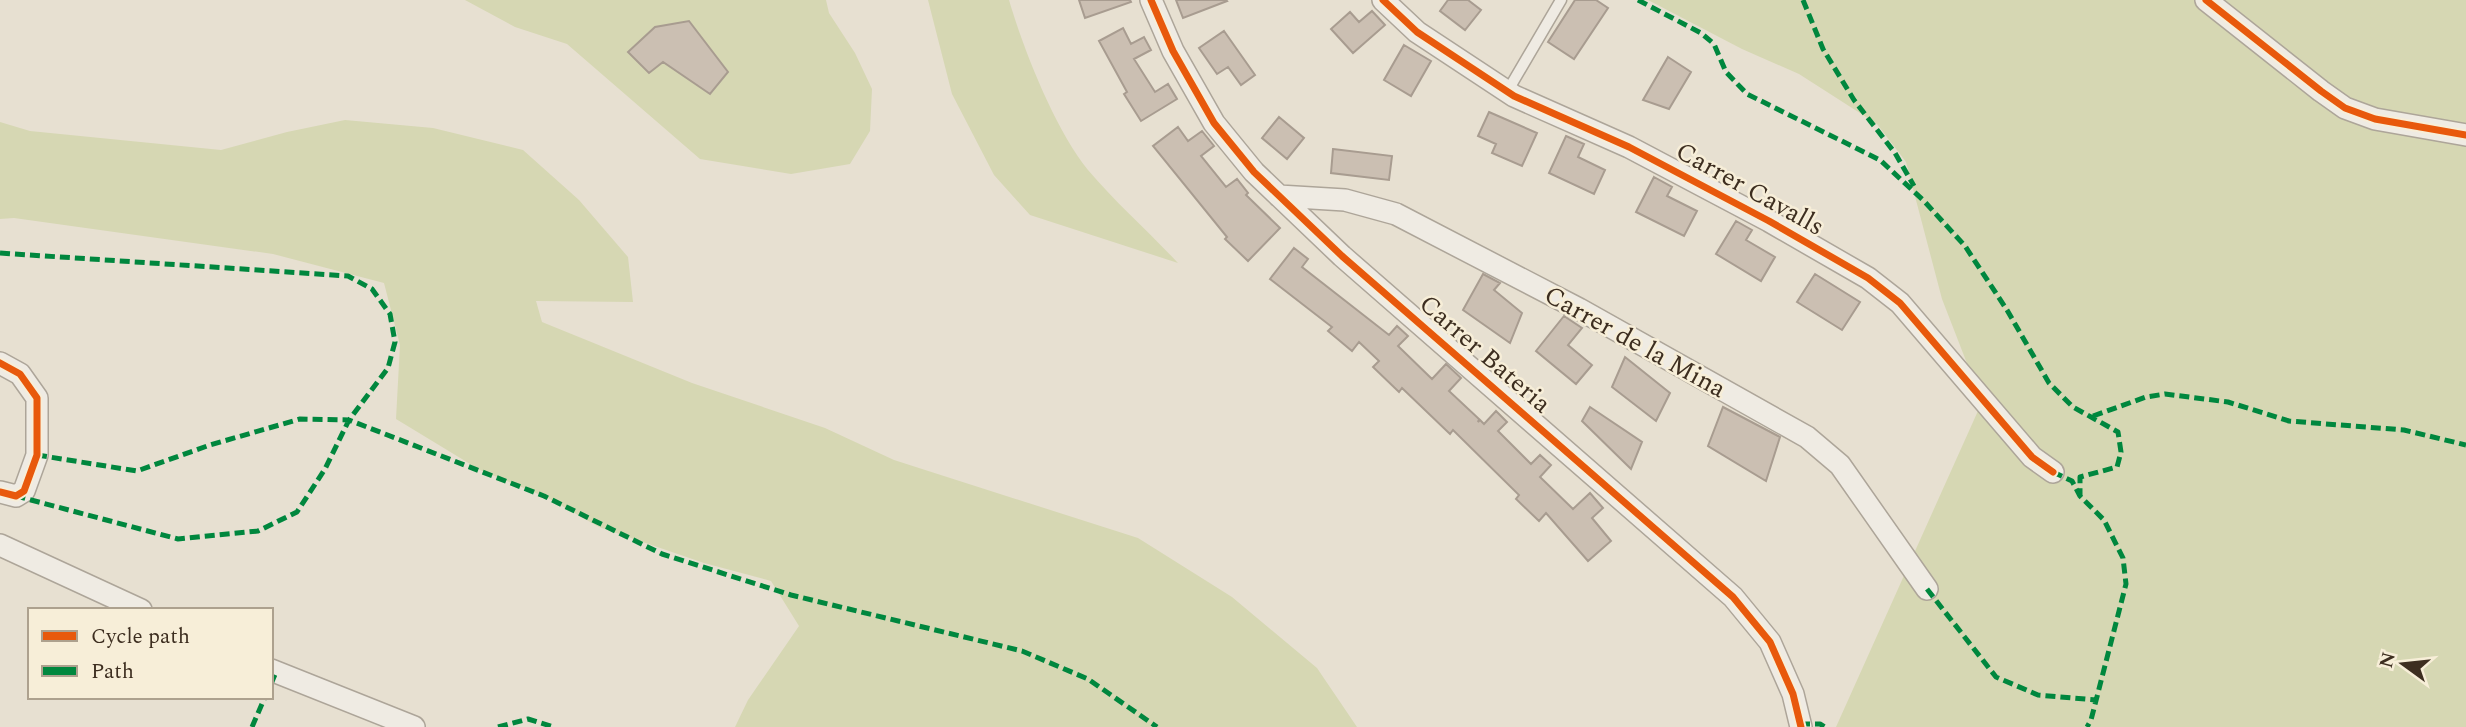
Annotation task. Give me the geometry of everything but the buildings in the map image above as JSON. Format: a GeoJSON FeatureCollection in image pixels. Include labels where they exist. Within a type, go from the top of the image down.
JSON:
{"type":"FeatureCollection","features":[{"type":"Feature","properties":{"kind":"street","name":"Carrer Bateria"},"geometry":{"type":"LineString","coordinates":[[1151,0],[1173,51],[1214,124],[1254,172],[1342,256],[1733,597],[1770,642],[1793,694],[1801,727]]}},
{"type":"Feature","properties":{"kind":"street","name":"Carrer Cavalls"},"geometry":{"type":"LineString","coordinates":[[1382,0],[1417,32],[1507,92],[1629,147],[1769,221],[1868,278],[1900,303],[2032,457],[2053,472]]}},
{"type":"Feature","properties":{"kind":"street"},"geometry":{"type":"LineString","coordinates":[[2206,0],[2320,91],[2345,107],[2375,119],[2466,135]]}},
{"type":"Feature","properties":{"kind":"street","name":"Carrer de la Mina"},"geometry":{"type":"LineString","coordinates":[[1279,196],[1345,200],[1396,214],[1579,309],[1807,437],[1840,466],[1927,589]]}},
{"type":"Feature","properties":{"kind":"street"},"geometry":{"type":"LineString","coordinates":[[0,363],[20,374],[37,398],[37,455],[24,491],[16,496],[0,492]]}},
{"type":"Feature","properties":{"kind":"street"},"geometry":{"type":"LineString","coordinates":[[0,545],[137,608]]}},
{"type":"Feature","properties":{"kind":"street"},"geometry":{"type":"LineString","coordinates":[[273,671],[414,727]]}},
{"type":"Feature","properties":{"kind":"lane"},"geometry":{"type":"LineString","coordinates":[[1507,92],[1561,0]]}},
{"type":"Feature","properties":{"kind":"green space"},"geometry":{"type":"Polygon","coordinates":[[[465,0],[826,0],[829,13],[855,53],[872,89],[870,131],[850,164],[791,174],[700,159],[567,44],[515,27],[465,0]]]}},
{"type":"Feature","properties":{"kind":"green space"},"geometry":{"type":"Polygon","coordinates":[[[928,0],[1009,0],[1052,112],[1076,153],[1099,182],[1178,263],[1030,215],[994,175],[952,94],[928,0]]]}},
{"type":"Feature","properties":{"kind":"green space"},"geometry":{"type":"Polygon","coordinates":[[[1648,0],[2466,0],[2466,727],[1836,727],[1982,402],[1942,299],[1906,162],[1877,124],[1799,74],[1742,49],[1648,0]]]}},
{"type":"Feature","properties":{"kind":"green space"},"geometry":{"type":"Polygon","coordinates":[[[345,120],[433,128],[523,150],[579,200],[628,257],[633,302],[536,301],[542,322],[692,383],[825,428],[894,460],[1138,538],[1232,597],[1317,668],[1357,727],[735,727],[748,700],[799,626],[771,581],[704,563],[599,527],[548,498],[480,470],[396,419],[400,345],[384,283],[273,254],[14,218],[0,219],[0,122],[30,131],[221,150],[345,120]]]}},
{"type":"Feature","properties":{"kind":"marked path"},"geometry":{"type":"LineString","coordinates":[[1638,0],[1701,33],[1714,44],[1726,72],[1747,94],[1880,160],[1924,201],[1965,246],[2007,310],[2049,383],[2073,407],[2118,432],[2121,452],[2117,467],[2080,477],[2080,496]]}},
{"type":"Feature","properties":{"kind":"marked path"},"geometry":{"type":"LineString","coordinates":[[1803,0],[1823,49],[1854,100],[1895,153],[1914,186]]}},
{"type":"Feature","properties":{"kind":"marked path"},"geometry":{"type":"LineString","coordinates":[[0,253],[348,276],[372,289],[390,314],[395,342],[388,368],[349,420],[325,469],[297,512],[258,531],[178,539],[16,496]]}},
{"type":"Feature","properties":{"kind":"marked path"},"geometry":{"type":"LineString","coordinates":[[2093,416],[2146,397],[2165,394],[2228,402],[2289,421],[2404,430],[2466,445]]}},
{"type":"Feature","properties":{"kind":"marked path"},"geometry":{"type":"LineString","coordinates":[[37,455],[137,471],[210,445],[300,419],[349,420],[544,496],[662,554],[791,595],[1022,651],[1088,679],[1157,727]]}},
{"type":"Feature","properties":{"kind":"marked path"},"geometry":{"type":"LineString","coordinates":[[2053,472],[2072,481],[2080,496],[2104,520],[2123,558],[2126,584],[2087,727]]}},
{"type":"Feature","properties":{"kind":"marked path"},"geometry":{"type":"LineString","coordinates":[[1927,589],[1996,677],[2038,695],[2096,700]]}},
{"type":"Feature","properties":{"kind":"marked path"},"geometry":{"type":"LineString","coordinates":[[273,679],[276,672]]}},
{"type":"Feature","properties":{"kind":"marked path"},"geometry":{"type":"LineString","coordinates":[[252,727],[264,699]]}},
{"type":"Feature","properties":{"kind":"marked path"},"geometry":{"type":"LineString","coordinates":[[498,727],[528,719],[554,727]]}},
{"type":"Feature","properties":{"kind":"marked path"},"geometry":{"type":"LineString","coordinates":[[1800,724],[1820,724],[1825,727]]}},
{"type":"Feature","properties":{"kind":"cycle path"},"geometry":{"type":"LineString","coordinates":[[1151,0],[1173,51],[1214,123],[1254,172],[1342,256],[1733,597],[1770,642],[1793,694],[1801,727]]}},
{"type":"Feature","properties":{"kind":"cycle path"},"geometry":{"type":"LineString","coordinates":[[1383,0],[1417,32],[1514,96],[1629,147],[1769,221],[1868,278],[1900,303],[2032,457],[2053,472]]}},
{"type":"Feature","properties":{"kind":"cycle path"},"geometry":{"type":"LineString","coordinates":[[2206,0],[2345,108],[2375,119],[2466,135]]}},
{"type":"Feature","properties":{"kind":"cycle path"},"geometry":{"type":"LineString","coordinates":[[0,363],[20,374],[37,398],[37,455],[24,491],[16,496],[0,492]]}}]}
